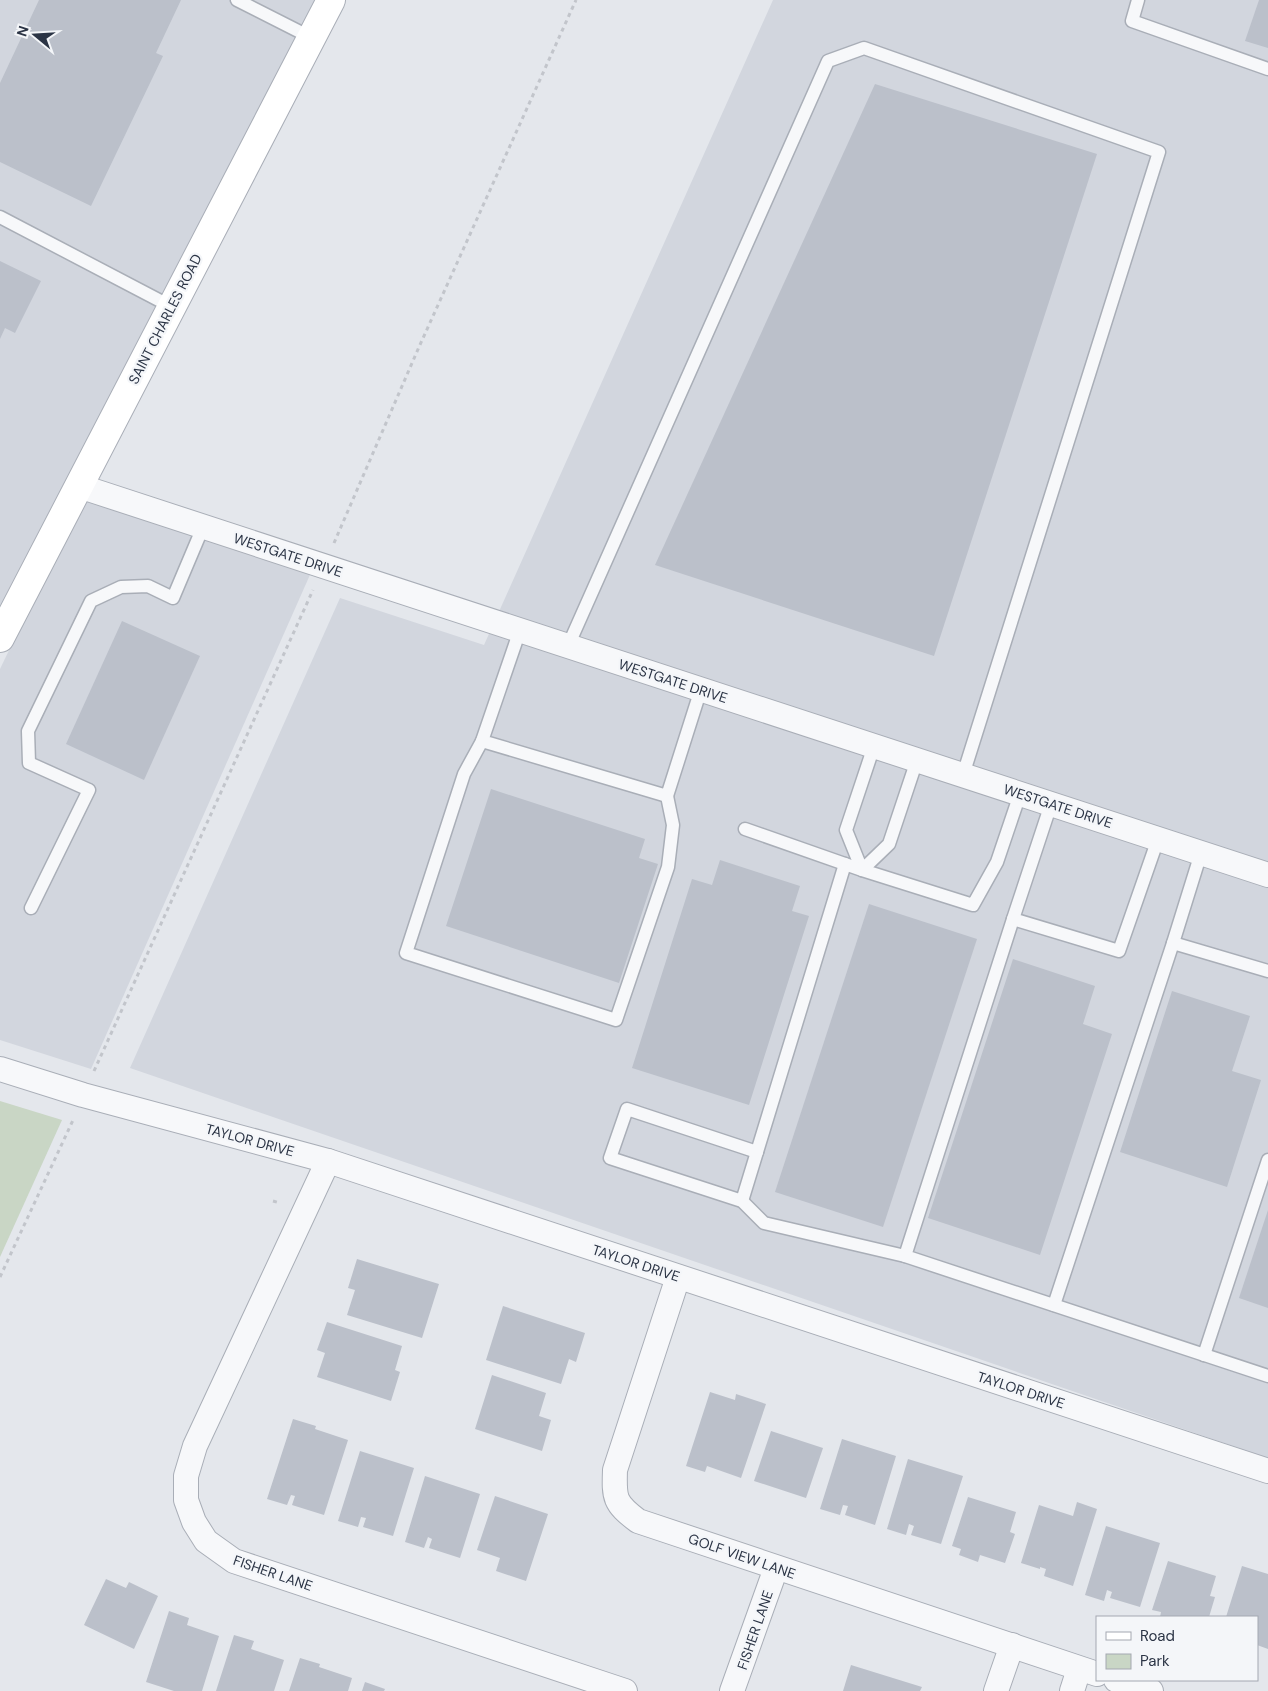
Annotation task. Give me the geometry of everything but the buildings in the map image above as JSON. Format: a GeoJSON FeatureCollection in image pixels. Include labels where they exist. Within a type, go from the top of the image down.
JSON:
{"type":"FeatureCollection","features":[{"type":"Feature","properties":{"kind":"street","name":"SAINT CHARLES ROAD"},"geometry":{"type":"LineString","coordinates":[[0,638],[331,0]]}},
{"type":"Feature","properties":{"kind":"street","name":"WESTGATE DRIVE"},"geometry":{"type":"LineString","coordinates":[[79,486],[1268,875]]}},
{"type":"Feature","properties":{"kind":"street","name":"TAYLOR DRIVE"},"geometry":{"type":"LineString","coordinates":[[0,1069],[83,1096],[328,1160],[1268,1471]]}},
{"type":"Feature","properties":{"kind":"street","name":"FISHER LANE"},"geometry":{"type":"LineString","coordinates":[[328,1160],[195,1446],[186,1476],[186,1500],[194,1522],[206,1541],[234,1562],[625,1691]]}},
{"type":"Feature","properties":{"kind":"street","name":"GOLF VIEW LANE"},"geometry":{"type":"LineString","coordinates":[[678,1277],[615,1470],[614,1494],[622,1509],[638,1521],[1088,1671]]}},
{"type":"Feature","properties":{"kind":"street","name":"FISHER LANE"},"geometry":{"type":"LineString","coordinates":[[732,1691],[776,1568]]}},
{"type":"Feature","properties":{"kind":"street"},"geometry":{"type":"LineString","coordinates":[[996,1691],[1012,1645]]}},
{"type":"Feature","properties":{"kind":"street"},"geometry":{"type":"LineString","coordinates":[[1072,1691],[1088,1671]]}},
{"type":"Feature","properties":{"kind":"street"},"geometry":{"type":"LineString","coordinates":[[1119,1681],[1151,1691]]}},
{"type":"Feature","properties":{"kind":"lane"},"geometry":{"type":"LineString","coordinates":[[237,0],[312,38]]}},
{"type":"Feature","properties":{"kind":"lane"},"geometry":{"type":"LineString","coordinates":[[1138,0],[1132,21],[1268,69]]}},
{"type":"Feature","properties":{"kind":"lane"},"geometry":{"type":"LineString","coordinates":[[568,646],[828,62],[864,48],[1158,152],[963,775]]}},
{"type":"Feature","properties":{"kind":"lane"},"geometry":{"type":"LineString","coordinates":[[0,217],[172,307]]}},
{"type":"Feature","properties":{"kind":"lane"},"geometry":{"type":"LineString","coordinates":[[31,908],[89,790],[29,763],[28,731],[91,601],[121,586],[148,586],[173,598],[203,527]]}},
{"type":"Feature","properties":{"kind":"lane"},"geometry":{"type":"LineString","coordinates":[[520,630],[482,741],[464,774],[406,953],[616,1020],[668,867],[673,825],[667,796],[701,689]]}},
{"type":"Feature","properties":{"kind":"lane"},"geometry":{"type":"LineString","coordinates":[[482,741],[667,796]]}},
{"type":"Feature","properties":{"kind":"lane"},"geometry":{"type":"LineString","coordinates":[[862,870],[846,830],[874,746]]}},
{"type":"Feature","properties":{"kind":"lane"},"geometry":{"type":"LineString","coordinates":[[862,870],[890,844],[917,760]]}},
{"type":"Feature","properties":{"kind":"lane"},"geometry":{"type":"LineString","coordinates":[[744,829],[862,870],[973,905],[997,862],[1020,794]]}},
{"type":"Feature","properties":{"kind":"lane"},"geometry":{"type":"LineString","coordinates":[[905,1256],[1050,804]]}},
{"type":"Feature","properties":{"kind":"lane"},"geometry":{"type":"LineString","coordinates":[[1013,919],[1119,951],[1158,839]]}},
{"type":"Feature","properties":{"kind":"lane"},"geometry":{"type":"LineString","coordinates":[[1054,1305],[1201,853]]}},
{"type":"Feature","properties":{"kind":"lane"},"geometry":{"type":"LineString","coordinates":[[742,1201],[845,864]]}},
{"type":"Feature","properties":{"kind":"lane"},"geometry":{"type":"LineString","coordinates":[[1173,943],[1268,971]]}},
{"type":"Feature","properties":{"kind":"lane"},"geometry":{"type":"LineString","coordinates":[[757,1152],[627,1109],[610,1158],[742,1201],[764,1223],[905,1256],[1268,1376]]}},
{"type":"Feature","properties":{"kind":"lane"},"geometry":{"type":"LineString","coordinates":[[1204,1355],[1268,1160]]}},
{"type":"Feature","properties":{"kind":"path"},"geometry":{"type":"LineString","coordinates":[[333,545],[419,346],[576,0]]}},
{"type":"Feature","properties":{"kind":"path"},"geometry":{"type":"LineString","coordinates":[[83,1096],[314,588]]}},
{"type":"Feature","properties":{"kind":"path"},"geometry":{"type":"LineString","coordinates":[[0,1277],[63,1143]]}},
{"type":"Feature","properties":{"kind":"shaded area"},"geometry":{"type":"Polygon","coordinates":[[[0,0],[323,0],[0,607],[0,0]]]}},
{"type":"Feature","properties":{"kind":"shaded area"},"geometry":{"type":"Polygon","coordinates":[[[773,0],[1268,0],[1268,1458],[130,1068],[340,598],[484,645],[773,0]]]}},
{"type":"Feature","properties":{"kind":"shaded area"},"geometry":{"type":"Polygon","coordinates":[[[85,493],[313,568],[91,1069],[0,1040],[0,669],[85,493]]]}},
{"type":"Feature","properties":{"kind":"green space"},"geometry":{"type":"Polygon","coordinates":[[[0,1101],[62,1120],[0,1257],[0,1101]]]}}]}
